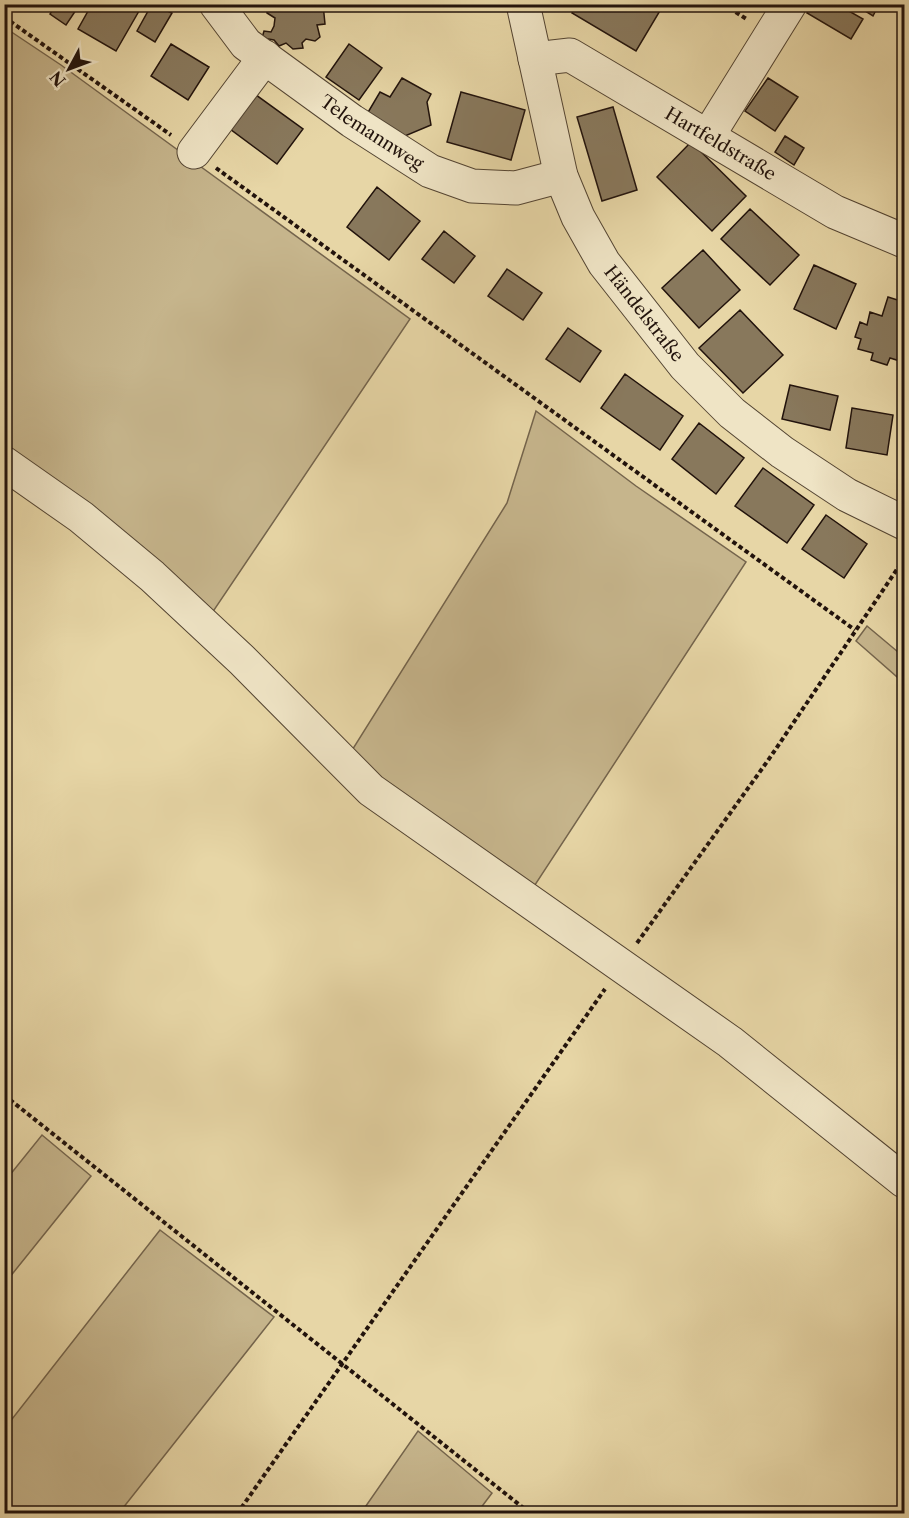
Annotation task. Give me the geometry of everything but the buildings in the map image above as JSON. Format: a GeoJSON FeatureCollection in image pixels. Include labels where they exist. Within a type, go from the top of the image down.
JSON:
{"type":"FeatureCollection","features":[{"type":"Feature","properties":{"kind":"street","name":"Telemannweg"},"geometry":{"type":"LineString","coordinates":[[216,4],[246,44],[352,121],[430,171],[472,186],[516,188],[561,176]]}},
{"type":"Feature","properties":{"kind":"street","name":"Händelstraße"},"geometry":{"type":"LineString","coordinates":[[523,4],[561,176],[578,217],[604,263],[678,357],[716,397],[782,452],[847,495],[904,523]]}},
{"type":"Feature","properties":{"kind":"street"},"geometry":{"type":"LineString","coordinates":[[708,136],[790,4]]}},
{"type":"Feature","properties":{"kind":"street","name":"Hartfeldstraße"},"geometry":{"type":"LineString","coordinates":[[535,59],[570,55],[835,212],[904,241]]}},
{"type":"Feature","properties":{"kind":"street"},"geometry":{"type":"LineString","coordinates":[[194,152],[265,57]]}},
{"type":"Feature","properties":{"kind":"street"},"geometry":{"type":"LineString","coordinates":[[4,463],[81,517],[152,576],[242,660],[371,790],[730,1042],[904,1181]]}},
{"type":"Feature","properties":{"kind":"path"},"geometry":{"type":"LineString","coordinates":[[4,17],[855,630]]}},
{"type":"Feature","properties":{"kind":"path"},"geometry":{"type":"LineString","coordinates":[[4,1095],[531,1514]]}},
{"type":"Feature","properties":{"kind":"path"},"geometry":{"type":"LineString","coordinates":[[237,1514],[343,1364]]}},
{"type":"Feature","properties":{"kind":"shaded area"},"geometry":{"type":"Polygon","coordinates":[[[4,27],[61,65],[410,319],[208,619],[5,454],[4,27]]]}},
{"type":"Feature","properties":{"kind":"shaded area"},"geometry":{"type":"Polygon","coordinates":[[[536,411],[636,486],[746,562],[533,888],[349,755],[507,503],[536,411]]]}},
{"type":"Feature","properties":{"kind":"shaded area"},"geometry":{"type":"Polygon","coordinates":[[[867,626],[904,657],[904,683],[856,641],[867,626]]]}},
{"type":"Feature","properties":{"kind":"shaded area"},"geometry":{"type":"Polygon","coordinates":[[[42,1135],[91,1176],[5,1283],[5,1181],[42,1135]]]}},
{"type":"Feature","properties":{"kind":"shaded area"},"geometry":{"type":"Polygon","coordinates":[[[160,1230],[274,1317],[119,1513],[5,1513],[5,1428],[160,1230]]]}},
{"type":"Feature","properties":{"kind":"shaded area"},"geometry":{"type":"Polygon","coordinates":[[[418,1431],[492,1493],[477,1513],[361,1513],[418,1431]]]}}]}
